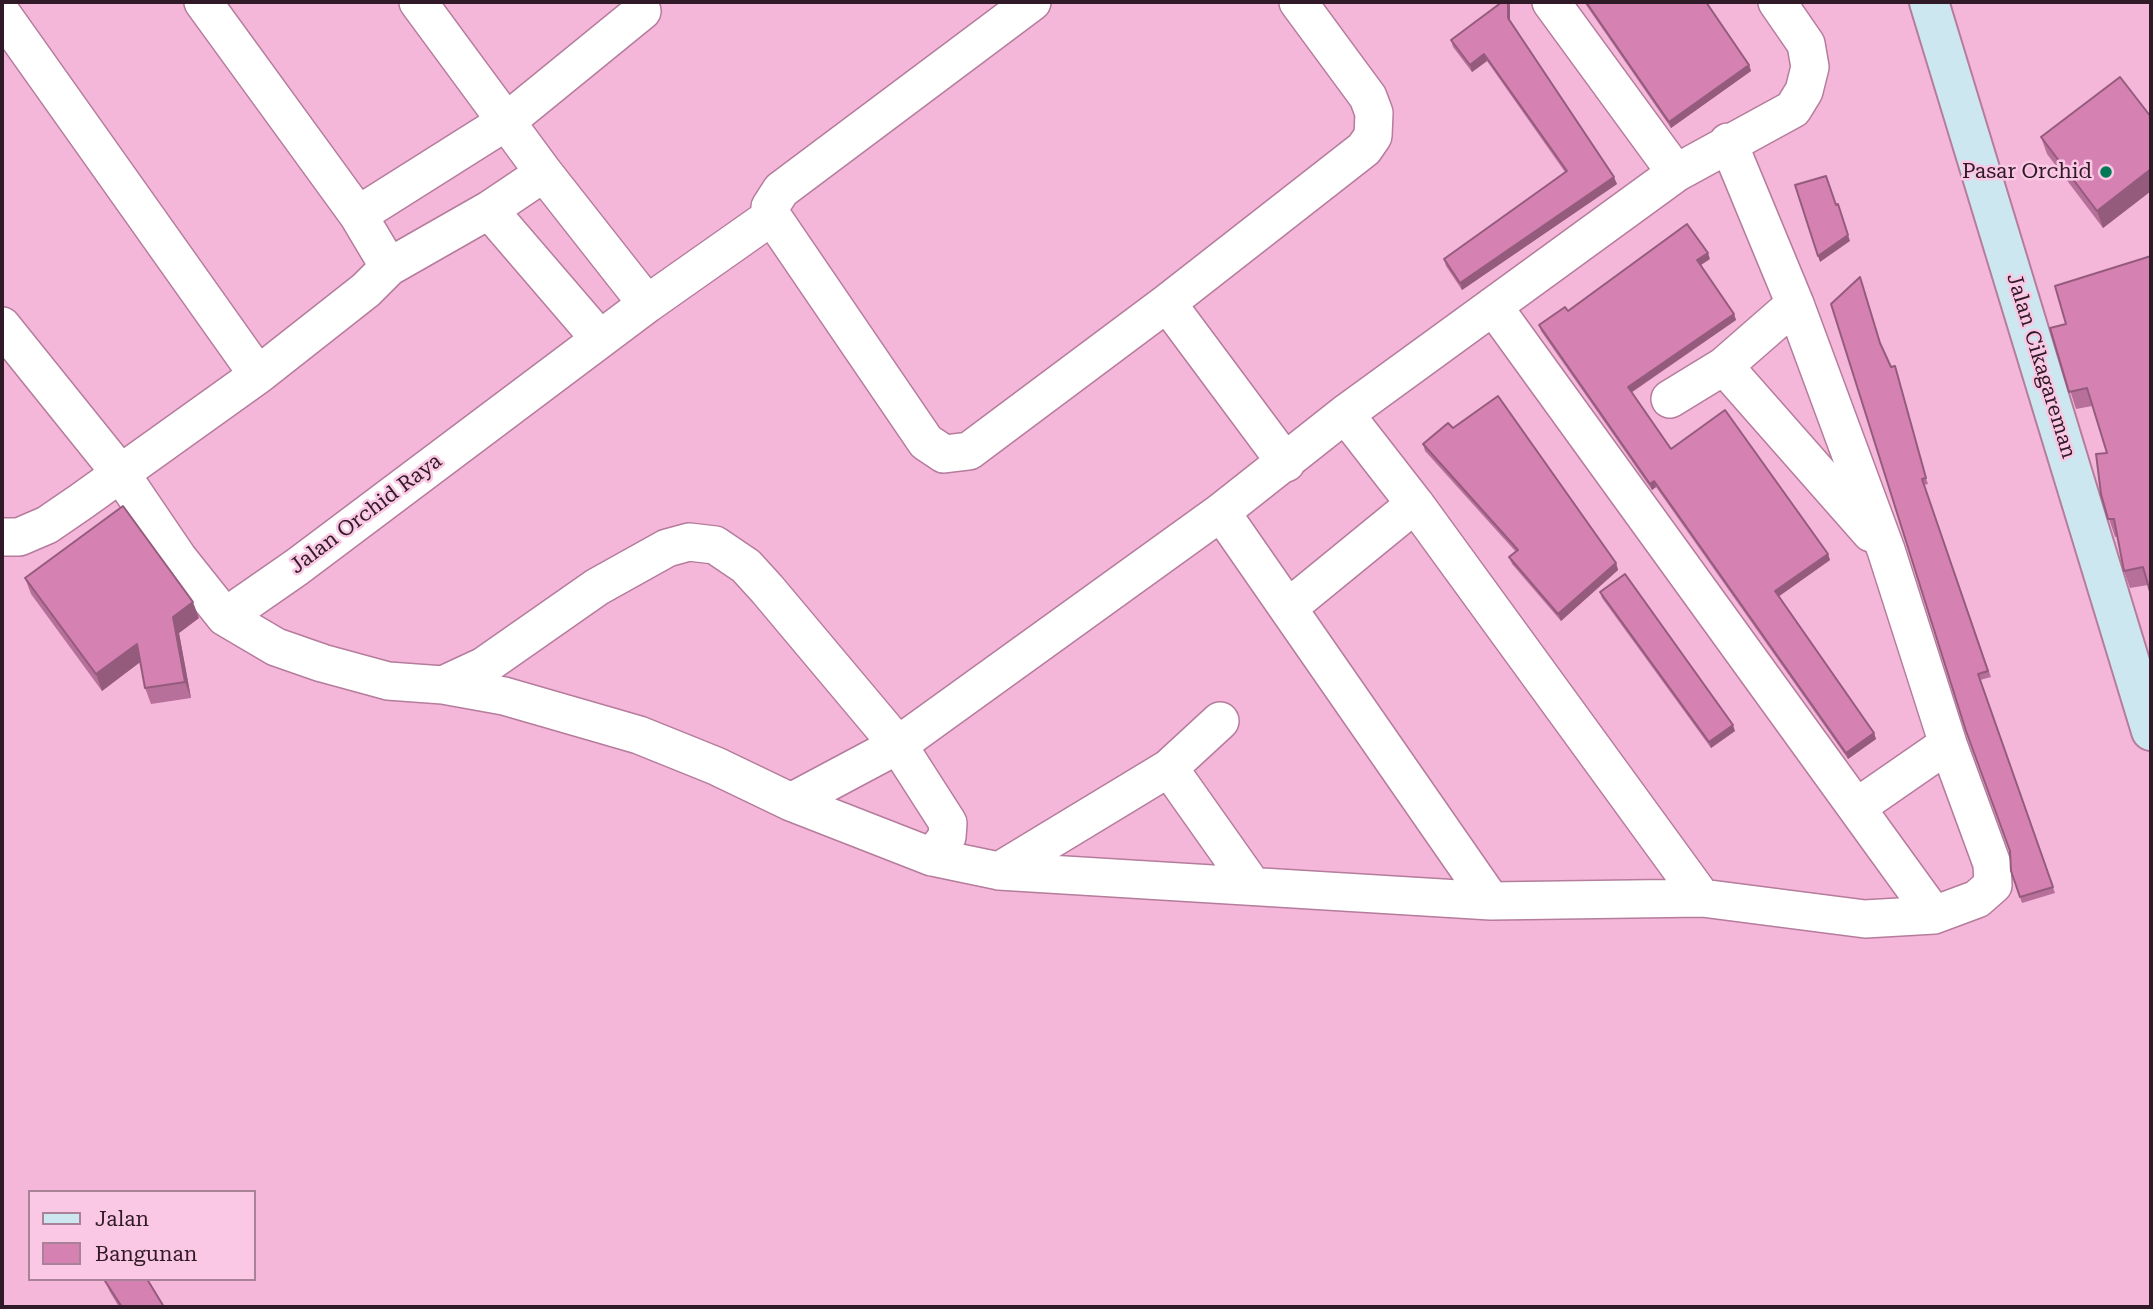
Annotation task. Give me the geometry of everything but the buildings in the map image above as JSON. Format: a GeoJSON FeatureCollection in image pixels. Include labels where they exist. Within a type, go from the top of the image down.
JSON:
{"type":"FeatureCollection","features":[{"type":"Feature","properties":{"kind":"street"},"geometry":{"type":"LineString","coordinates":[[203,2],[358,215],[389,267]]}},
{"type":"Feature","properties":{"kind":"street"},"geometry":{"type":"LineString","coordinates":[[418,2],[544,173],[646,304]]}},
{"type":"Feature","properties":{"kind":"street"},"geometry":{"type":"LineString","coordinates":[[1032,2],[781,190],[770,207],[772,216],[926,442],[944,454],[969,451],[1167,303],[1364,149],[1373,136],[1374,113],[1368,97],[1298,2]]}},
{"type":"Feature","properties":{"kind":"street"},"geometry":{"type":"LineString","coordinates":[[1551,2],[1676,173]]}},
{"type":"Feature","properties":{"kind":"street"},"geometry":{"type":"LineString","coordinates":[[791,802],[898,745],[1221,512],[1345,414],[1676,173],[1728,142],[1793,109],[1804,91],[1810,66],[1806,44],[1777,2]]}},
{"type":"Feature","properties":{"kind":"street","name":"Jalan Cikagareman"},"geometry":{"type":"LineString","coordinates":[[1929,2],[2151,731]]}},
{"type":"Feature","properties":{"kind":"street"},"geometry":{"type":"LineString","coordinates":[[358,215],[507,121],[645,5]]}},
{"type":"Feature","properties":{"kind":"street"},"geometry":{"type":"LineString","coordinates":[[2,14],[258,374]]}},
{"type":"Feature","properties":{"kind":"street"},"geometry":{"type":"LineString","coordinates":[[2,327],[121,474],[178,558],[225,617],[276,647],[388,681],[443,685],[503,696],[639,735],[716,766],[791,802],[932,857],[999,872],[1251,884],[1491,901],[1702,898],[1865,919],[1934,915],[1977,899],[1993,885],[1992,864],[1948,744],[1886,550],[1795,304],[1728,142]]}},
{"type":"Feature","properties":{"kind":"street"},"geometry":{"type":"LineString","coordinates":[[2,537],[19,537],[47,525],[258,374],[366,290],[389,267],[489,210],[544,173]]}},
{"type":"Feature","properties":{"kind":"street"},"geometry":{"type":"LineString","coordinates":[[489,210],[599,338]]}},
{"type":"Feature","properties":{"kind":"street","name":"Jalan Orchid Raya"},"geometry":{"type":"LineString","coordinates":[[225,617],[298,566],[599,338],[772,216]]}},
{"type":"Feature","properties":{"kind":"street"},"geometry":{"type":"LineString","coordinates":[[1167,303],[1286,463]]}},
{"type":"Feature","properties":{"kind":"street"},"geometry":{"type":"LineString","coordinates":[[1670,399],[1724,366],[1795,304]]}},
{"type":"Feature","properties":{"kind":"street"},"geometry":{"type":"LineString","coordinates":[[1493,306],[1934,915]]}},
{"type":"Feature","properties":{"kind":"street"},"geometry":{"type":"LineString","coordinates":[[1724,366],[1886,550]]}},
{"type":"Feature","properties":{"kind":"street"},"geometry":{"type":"LineString","coordinates":[[1345,414],[1415,504],[1702,898]]}},
{"type":"Feature","properties":{"kind":"street"},"geometry":{"type":"LineString","coordinates":[[1289,607],[1415,504]]}},
{"type":"Feature","properties":{"kind":"street"},"geometry":{"type":"LineString","coordinates":[[1221,512],[1491,901]]}},
{"type":"Feature","properties":{"kind":"street"},"geometry":{"type":"LineString","coordinates":[[443,685],[484,666],[597,587],[667,548],[689,542],[704,543],[727,551],[746,566],[898,745],[948,822],[947,838],[932,857]]}},
{"type":"Feature","properties":{"kind":"street"},"geometry":{"type":"LineString","coordinates":[[999,872],[1169,768],[1220,721]]}},
{"type":"Feature","properties":{"kind":"street"},"geometry":{"type":"LineString","coordinates":[[1857,807],[1948,744]]}},
{"type":"Feature","properties":{"kind":"street"},"geometry":{"type":"LineString","coordinates":[[1169,768],[1251,884]]}},
{"type":"Feature","properties":{"kind":"place","name":"Pasar Orchid"},"geometry":{"type":"Point","coordinates":[2106,172]}}]}
